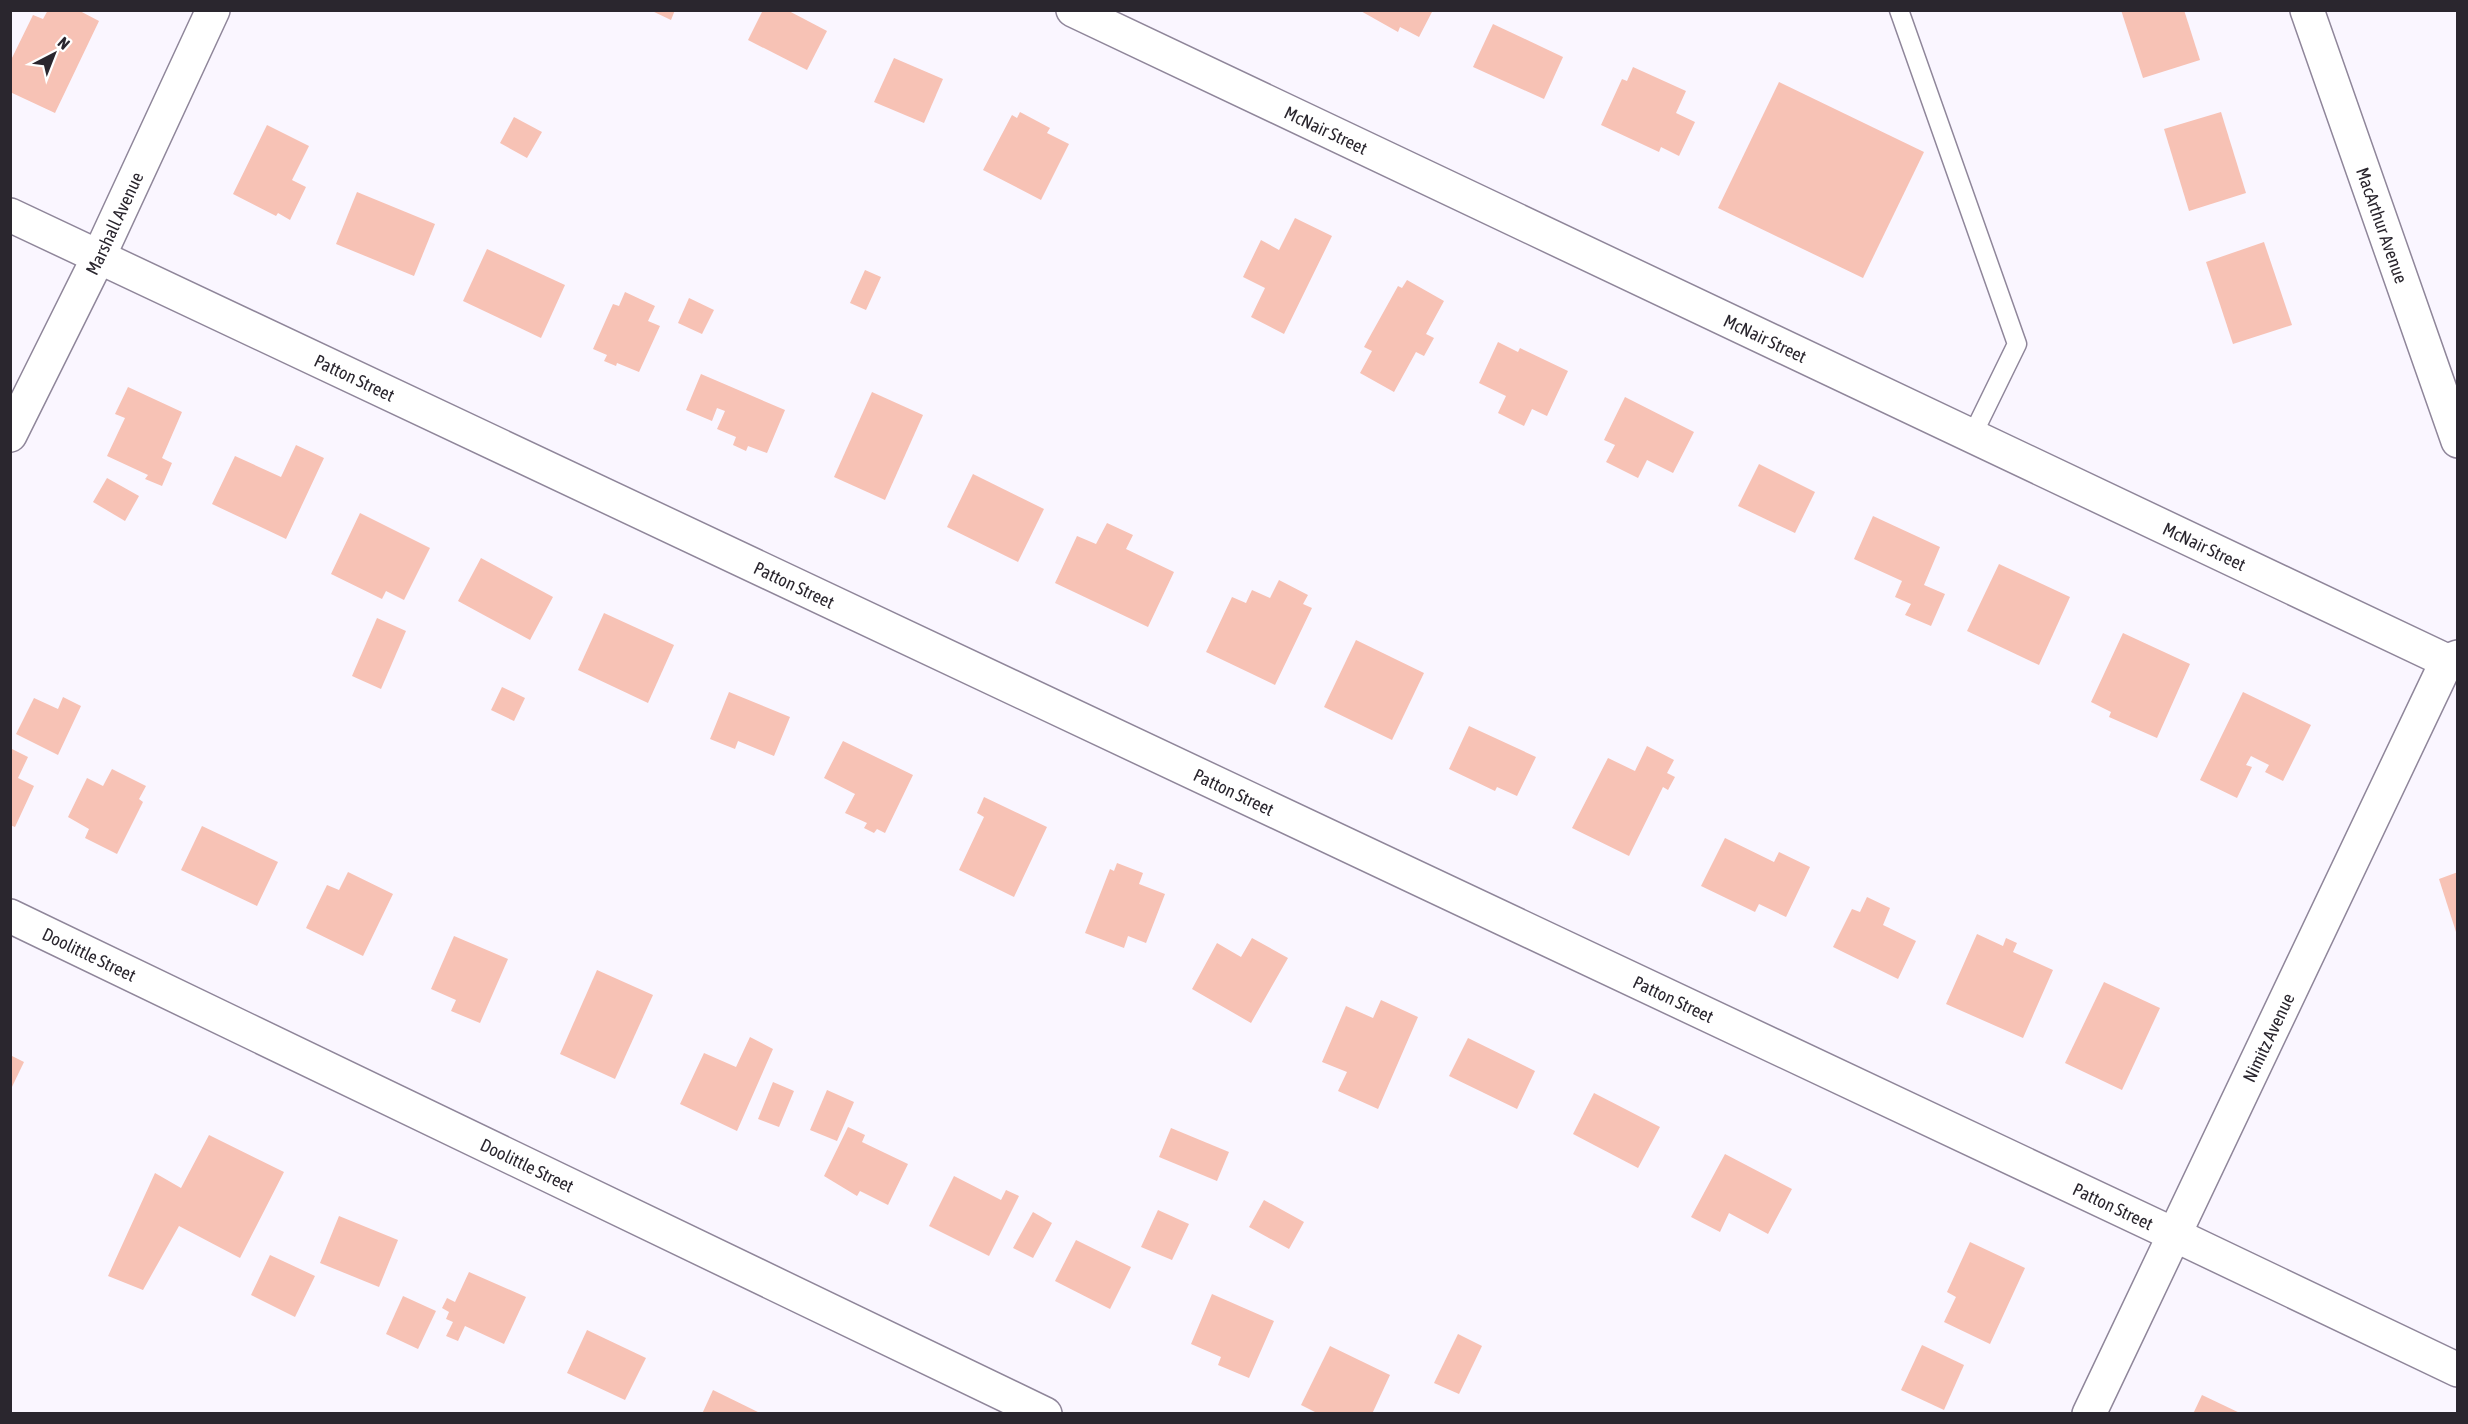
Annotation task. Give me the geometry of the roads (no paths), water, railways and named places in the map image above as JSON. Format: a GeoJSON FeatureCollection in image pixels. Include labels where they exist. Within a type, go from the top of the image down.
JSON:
{"type":"FeatureCollection","features":[{"type":"Feature","properties":{"kind":"street","name":"Marshall Avenue"},"geometry":{"type":"LineString","coordinates":[[10,435],[99,256],[213,10]]}},
{"type":"Feature","properties":{"kind":"street","name":"McNair Street"},"geometry":{"type":"LineString","coordinates":[[1073,10],[1972,436],[2452,659]]}},
{"type":"Feature","properties":{"kind":"street","name":"MacArthur Avenue"},"geometry":{"type":"LineString","coordinates":[[2307,10],[2457,441]]}},
{"type":"Feature","properties":{"kind":"street","name":"Patton Street"},"geometry":{"type":"LineString","coordinates":[[10,215],[2457,1370]]}},
{"type":"Feature","properties":{"kind":"street","name":"Nimitz Avenue"},"geometry":{"type":"LineString","coordinates":[[2090,1413],[2452,659]]}},
{"type":"Feature","properties":{"kind":"street","name":"Doolittle Street"},"geometry":{"type":"LineString","coordinates":[[10,916],[1045,1413]]}},
{"type":"Feature","properties":{"kind":"lane"},"geometry":{"type":"LineString","coordinates":[[1899,10],[2017,344],[1972,436]]}}]}
